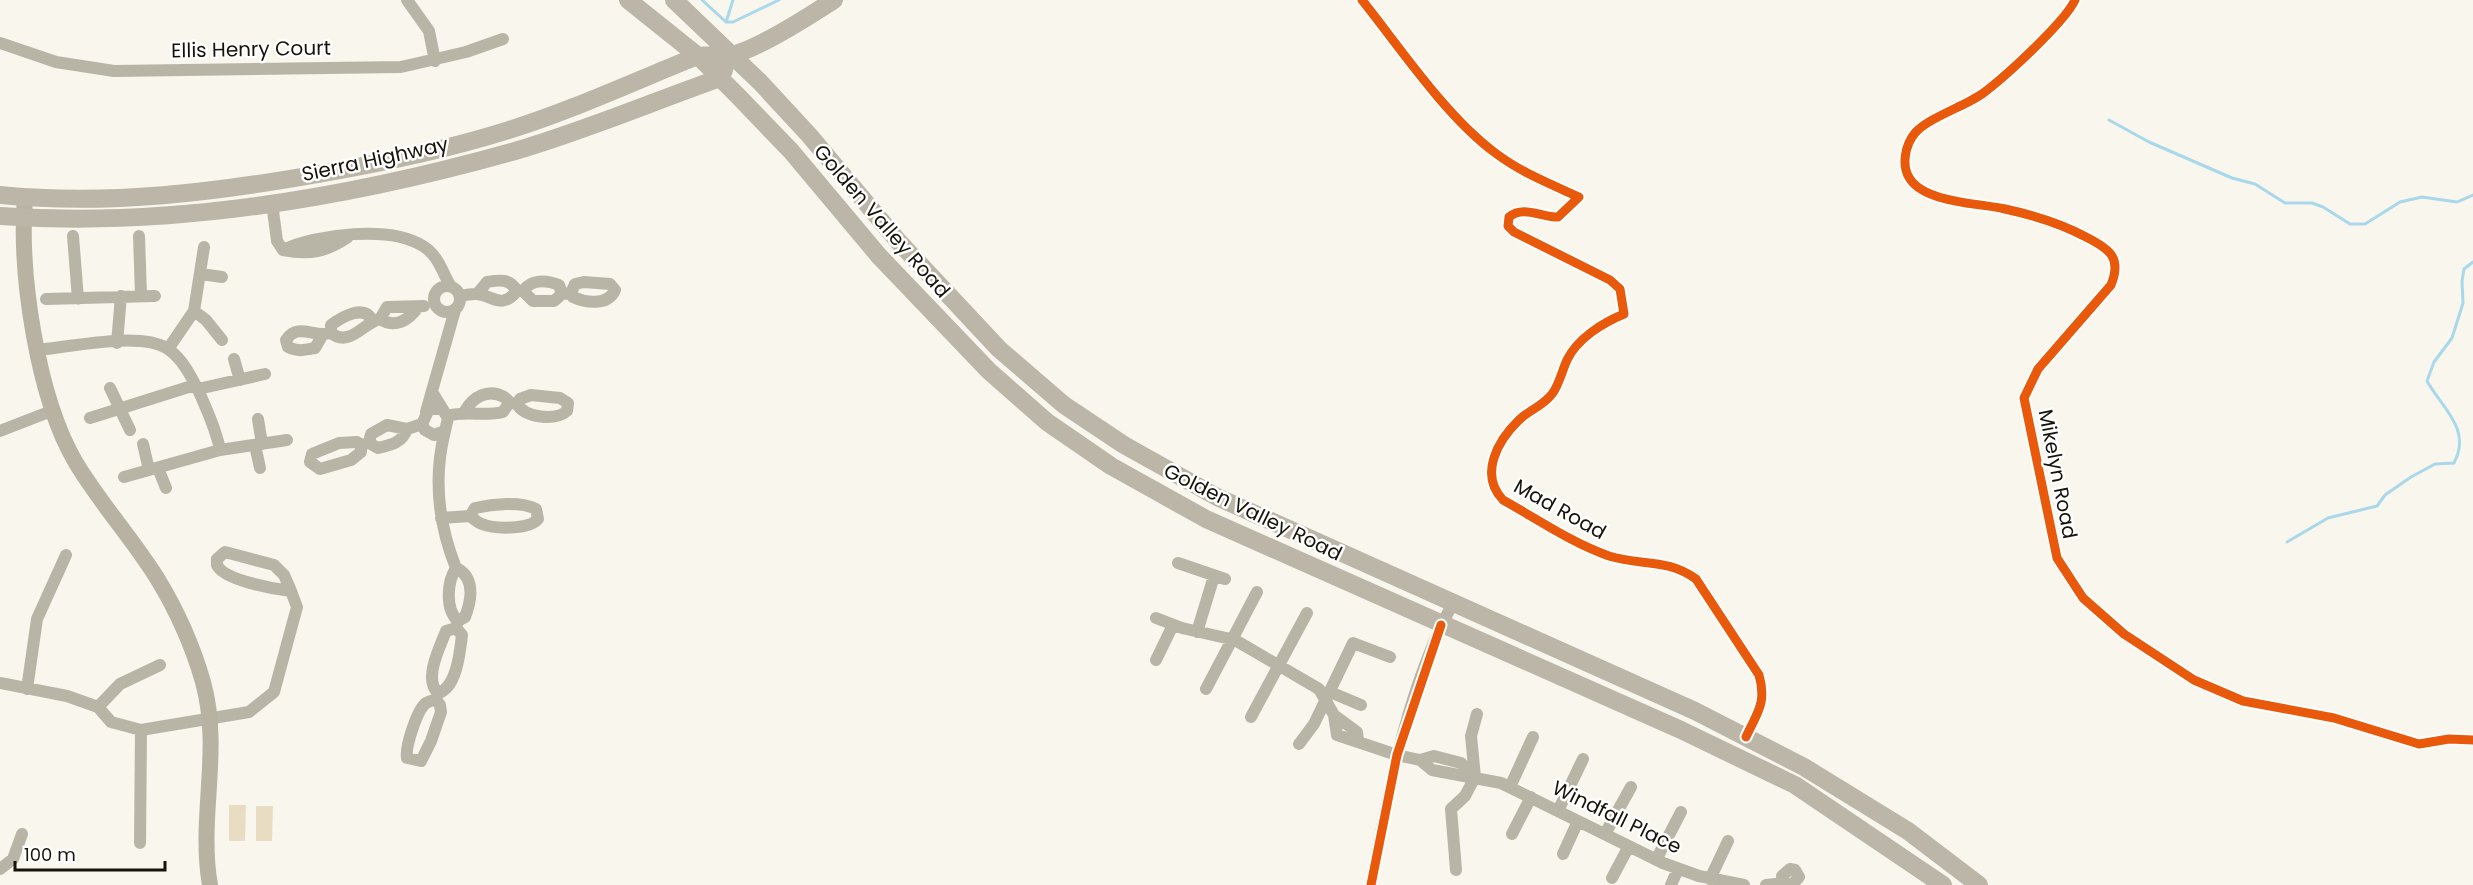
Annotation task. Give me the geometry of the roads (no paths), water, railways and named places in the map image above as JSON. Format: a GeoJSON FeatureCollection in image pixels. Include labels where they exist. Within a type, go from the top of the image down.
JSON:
{"type":"FeatureCollection","features":[{"type":"Feature","properties":{"kind":"main road","name":"Golden Valley Road"},"geometry":{"type":"LineString","coordinates":[[628,0],[698,56],[720,78],[791,151],[895,273],[989,371],[1047,422],[1111,466],[1206,519],[1681,730],[1795,785],[1943,885]]}},
{"type":"Feature","properties":{"kind":"main road","name":"Golden Valley Road"},"geometry":{"type":"LineString","coordinates":[[674,0],[732,55],[809,135],[873,212],[999,349],[1064,405],[1124,445],[1217,497],[1695,711],[1746,737],[1804,768],[1908,831],[1979,885]]}},
{"type":"Feature","properties":{"kind":"main road","name":"Sierra Highway"},"geometry":{"type":"LineString","coordinates":[[0,195],[25,198],[146,197],[269,183],[403,159],[531,122],[606,96],[698,56],[732,55],[778,34],[834,0]]}},
{"type":"Feature","properties":{"kind":"main road"},"geometry":{"type":"LineString","coordinates":[[720,78],[732,55]]}},
{"type":"Feature","properties":{"kind":"main road","name":"Sierra Highway"},"geometry":{"type":"LineString","coordinates":[[0,216],[23,218],[148,217],[272,203],[407,178],[517,150],[720,78]]}},
{"type":"Feature","properties":{"kind":"street"},"geometry":{"type":"LineString","coordinates":[[407,0],[429,31],[435,61]]}},
{"type":"Feature","properties":{"kind":"street","name":"Mad Road"},"geometry":{"type":"LineString","coordinates":[[1362,0],[1468,129],[1494,152],[1525,173],[1579,197],[1558,217],[1543,217],[1526,210],[1515,211],[1509,217],[1508,226],[1514,232],[1610,280],[1620,289],[1624,314],[1610,320],[1578,344],[1553,393],[1508,432],[1490,470],[1494,491],[1503,500],[1595,551],[1630,560],[1666,564],[1683,570],[1696,579],[1759,675],[1764,693],[1763,702],[1746,737]]}},
{"type":"Feature","properties":{"kind":"street","name":"Mikelyn Road"},"geometry":{"type":"LineString","coordinates":[[2075,0],[2062,20],[1982,94],[1916,133],[1906,152],[1904,164],[1913,183],[1933,194],[2002,208],[2065,225],[2099,244],[2113,256],[2117,271],[2111,285],[2038,369],[2024,398],[2057,558],[2084,598],[2124,634],[2194,680],[2242,701],[2334,718],[2419,744],[2473,740]]}},
{"type":"Feature","properties":{"kind":"street","name":"Ellis Henry Court"},"geometry":{"type":"LineString","coordinates":[[0,43],[56,62],[114,71],[401,67],[435,61],[503,39]]}},
{"type":"Feature","properties":{"kind":"street"},"geometry":{"type":"LineString","coordinates":[[25,198],[23,218],[29,302],[37,350],[54,410],[75,461],[140,554],[147,584],[170,602],[190,646],[203,683],[213,754],[206,840],[210,885]]}},
{"type":"Feature","properties":{"kind":"street"},"geometry":{"type":"LineString","coordinates":[[272,203],[277,241],[283,250],[303,240],[325,236],[348,237],[371,232],[398,237],[422,245],[439,260],[454,310],[424,418],[425,430],[440,433]]}},
{"type":"Feature","properties":{"kind":"street"},"geometry":{"type":"LineString","coordinates":[[73,236],[78,299]]}},
{"type":"Feature","properties":{"kind":"street"},"geometry":{"type":"LineString","coordinates":[[139,236],[141,296]]}},
{"type":"Feature","properties":{"kind":"street"},"geometry":{"type":"LineString","coordinates":[[168,349],[194,311],[204,247]]}},
{"type":"Feature","properties":{"kind":"street"},"geometry":{"type":"LineString","coordinates":[[201,274],[222,277]]}},
{"type":"Feature","properties":{"kind":"street"},"geometry":{"type":"LineString","coordinates":[[446,334],[435,294],[450,291],[478,293],[494,300],[506,300],[520,291],[529,285],[544,281],[559,285],[567,294],[558,300],[539,302],[529,299],[520,291],[508,281],[500,280],[487,282],[478,293]]}},
{"type":"Feature","properties":{"kind":"street"},"geometry":{"type":"LineString","coordinates":[[117,343],[121,296]]}},
{"type":"Feature","properties":{"kind":"street"},"geometry":{"type":"LineString","coordinates":[[46,299],[155,296]]}},
{"type":"Feature","properties":{"kind":"street"},"geometry":{"type":"LineString","coordinates":[[418,307],[401,322],[387,324],[376,320],[362,312],[350,314],[332,325],[326,334],[346,337],[358,334],[376,320],[387,307],[407,304],[454,310]]}},
{"type":"Feature","properties":{"kind":"street"},"geometry":{"type":"LineString","coordinates":[[194,311],[206,320],[222,340]]}},
{"type":"Feature","properties":{"kind":"street"},"geometry":{"type":"LineString","coordinates":[[37,350],[136,341],[168,349],[181,361],[196,387],[215,427],[220,450]]}},
{"type":"Feature","properties":{"kind":"street"},"geometry":{"type":"LineString","coordinates":[[234,359],[240,380]]}},
{"type":"Feature","properties":{"kind":"street"},"geometry":{"type":"LineString","coordinates":[[90,418],[121,407],[196,387],[265,374]]}},
{"type":"Feature","properties":{"kind":"street"},"geometry":{"type":"LineString","coordinates":[[111,387],[130,430]]}},
{"type":"Feature","properties":{"kind":"street"},"geometry":{"type":"LineString","coordinates":[[432,392],[443,412],[438,477],[441,518],[446,543],[456,568],[466,573],[470,579],[468,609],[465,617],[457,625],[446,631],[433,671],[432,684],[437,697],[450,684],[462,634],[457,625],[452,616],[449,603],[450,584],[456,568]]}},
{"type":"Feature","properties":{"kind":"street"},"geometry":{"type":"LineString","coordinates":[[407,429],[387,424],[371,434],[365,444],[378,448],[400,441],[407,429],[424,418],[443,412],[465,411],[480,415],[495,414],[503,412],[513,403],[500,395],[482,395],[475,398],[465,411]]}},
{"type":"Feature","properties":{"kind":"street"},"geometry":{"type":"LineString","coordinates":[[0,430],[54,410]]}},
{"type":"Feature","properties":{"kind":"street"},"geometry":{"type":"LineString","coordinates":[[258,419],[260,468]]}},
{"type":"Feature","properties":{"kind":"street"},"geometry":{"type":"LineString","coordinates":[[124,477],[220,450],[287,440]]}},
{"type":"Feature","properties":{"kind":"street"},"geometry":{"type":"LineString","coordinates":[[143,444],[154,469],[166,488]]}},
{"type":"Feature","properties":{"kind":"street"},"geometry":{"type":"LineString","coordinates":[[441,518],[470,516],[480,524],[490,526],[525,526],[538,519],[536,509],[531,506],[509,505],[475,508],[470,516]]}},
{"type":"Feature","properties":{"kind":"street"},"geometry":{"type":"LineString","coordinates":[[0,683],[67,696],[99,707],[111,722],[141,730],[249,711],[274,692],[297,607],[291,591],[284,575],[274,565],[231,552],[225,552],[217,559],[219,570],[223,573],[272,589],[291,591]]}},
{"type":"Feature","properties":{"kind":"street"},"geometry":{"type":"LineString","coordinates":[[27,689],[37,619],[66,555]]}},
{"type":"Feature","properties":{"kind":"street"},"geometry":{"type":"LineString","coordinates":[[1179,563],[1220,578],[1197,632]]}},
{"type":"Feature","properties":{"kind":"street"},"geometry":{"type":"LineString","coordinates":[[1206,689],[1257,592]]}},
{"type":"Feature","properties":{"kind":"street"},"geometry":{"type":"LineString","coordinates":[[1371,885],[1397,755],[1441,625],[1453,603]]}},
{"type":"Feature","properties":{"kind":"street"},"geometry":{"type":"LineString","coordinates":[[1251,717],[1307,613]]}},
{"type":"Feature","properties":{"kind":"street"},"geometry":{"type":"LineString","coordinates":[[1156,618],[1197,632],[1232,640],[1281,665],[1328,697],[1361,705]]}},
{"type":"Feature","properties":{"kind":"street"},"geometry":{"type":"LineString","coordinates":[[1156,660],[1173,625]]}},
{"type":"Feature","properties":{"kind":"street"},"geometry":{"type":"LineString","coordinates":[[1299,744],[1328,697],[1353,643],[1390,657]]}},
{"type":"Feature","properties":{"kind":"street"},"geometry":{"type":"LineString","coordinates":[[99,707],[120,684],[160,665]]}},
{"type":"Feature","properties":{"kind":"street","name":"Windfall Place"},"geometry":{"type":"LineString","coordinates":[[1328,697],[1334,716],[1357,732],[1358,740],[1397,755],[1420,760],[1434,756],[1461,763],[1475,777],[1510,787],[1656,860],[1726,884],[1744,885]]}},
{"type":"Feature","properties":{"kind":"street"},"geometry":{"type":"LineString","coordinates":[[1456,870],[1451,809],[1466,796],[1475,777],[1471,736],[1477,714]]}},
{"type":"Feature","properties":{"kind":"street"},"geometry":{"type":"LineString","coordinates":[[140,843],[141,730]]}},
{"type":"Feature","properties":{"kind":"street"},"geometry":{"type":"LineString","coordinates":[[1510,787],[1533,737]]}},
{"type":"Feature","properties":{"kind":"street"},"geometry":{"type":"LineString","coordinates":[[1558,811],[1583,759]]}},
{"type":"Feature","properties":{"kind":"street"},"geometry":{"type":"LineString","coordinates":[[1605,834],[1631,787]]}},
{"type":"Feature","properties":{"kind":"street"},"geometry":{"type":"LineString","coordinates":[[1512,834],[1531,797]]}},
{"type":"Feature","properties":{"kind":"street"},"geometry":{"type":"LineString","coordinates":[[1656,860],[1681,813]]}},
{"type":"Feature","properties":{"kind":"street"},"geometry":{"type":"LineString","coordinates":[[1563,854],[1578,821]]}},
{"type":"Feature","properties":{"kind":"street"},"geometry":{"type":"LineString","coordinates":[[0,869],[13,859],[22,834]]}},
{"type":"Feature","properties":{"kind":"street"},"geometry":{"type":"LineString","coordinates":[[1710,879],[1728,841]]}},
{"type":"Feature","properties":{"kind":"street"},"geometry":{"type":"LineString","coordinates":[[1612,878],[1629,846]]}},
{"type":"Feature","properties":{"kind":"street"},"geometry":{"type":"LineString","coordinates":[[1671,885],[1678,868]]}},
{"type":"Feature","properties":{"kind":"street"},"geometry":{"type":"LineString","coordinates":[[1769,885],[1788,884]]}},
{"type":"Feature","properties":{"kind":"waterway"},"geometry":{"type":"LineString","coordinates":[[702,0],[726,22],[733,22],[779,0]]}},
{"type":"Feature","properties":{"kind":"waterway"},"geometry":{"type":"LineString","coordinates":[[726,22],[733,0]]}},
{"type":"Feature","properties":{"kind":"waterway"},"geometry":{"type":"LineString","coordinates":[[2109,120],[2149,142],[2232,178],[2255,184],[2285,203],[2312,203],[2323,207],[2350,224],[2365,224],[2400,202],[2422,197],[2457,202],[2473,195]]}},
{"type":"Feature","properties":{"kind":"waterway"},"geometry":{"type":"LineString","coordinates":[[2287,542],[2328,518],[2377,506],[2385,495],[2435,464],[2454,463],[2459,451],[2457,429],[2453,419],[2427,381],[2434,362],[2452,338],[2463,303],[2464,269],[2473,262]]}}]}
